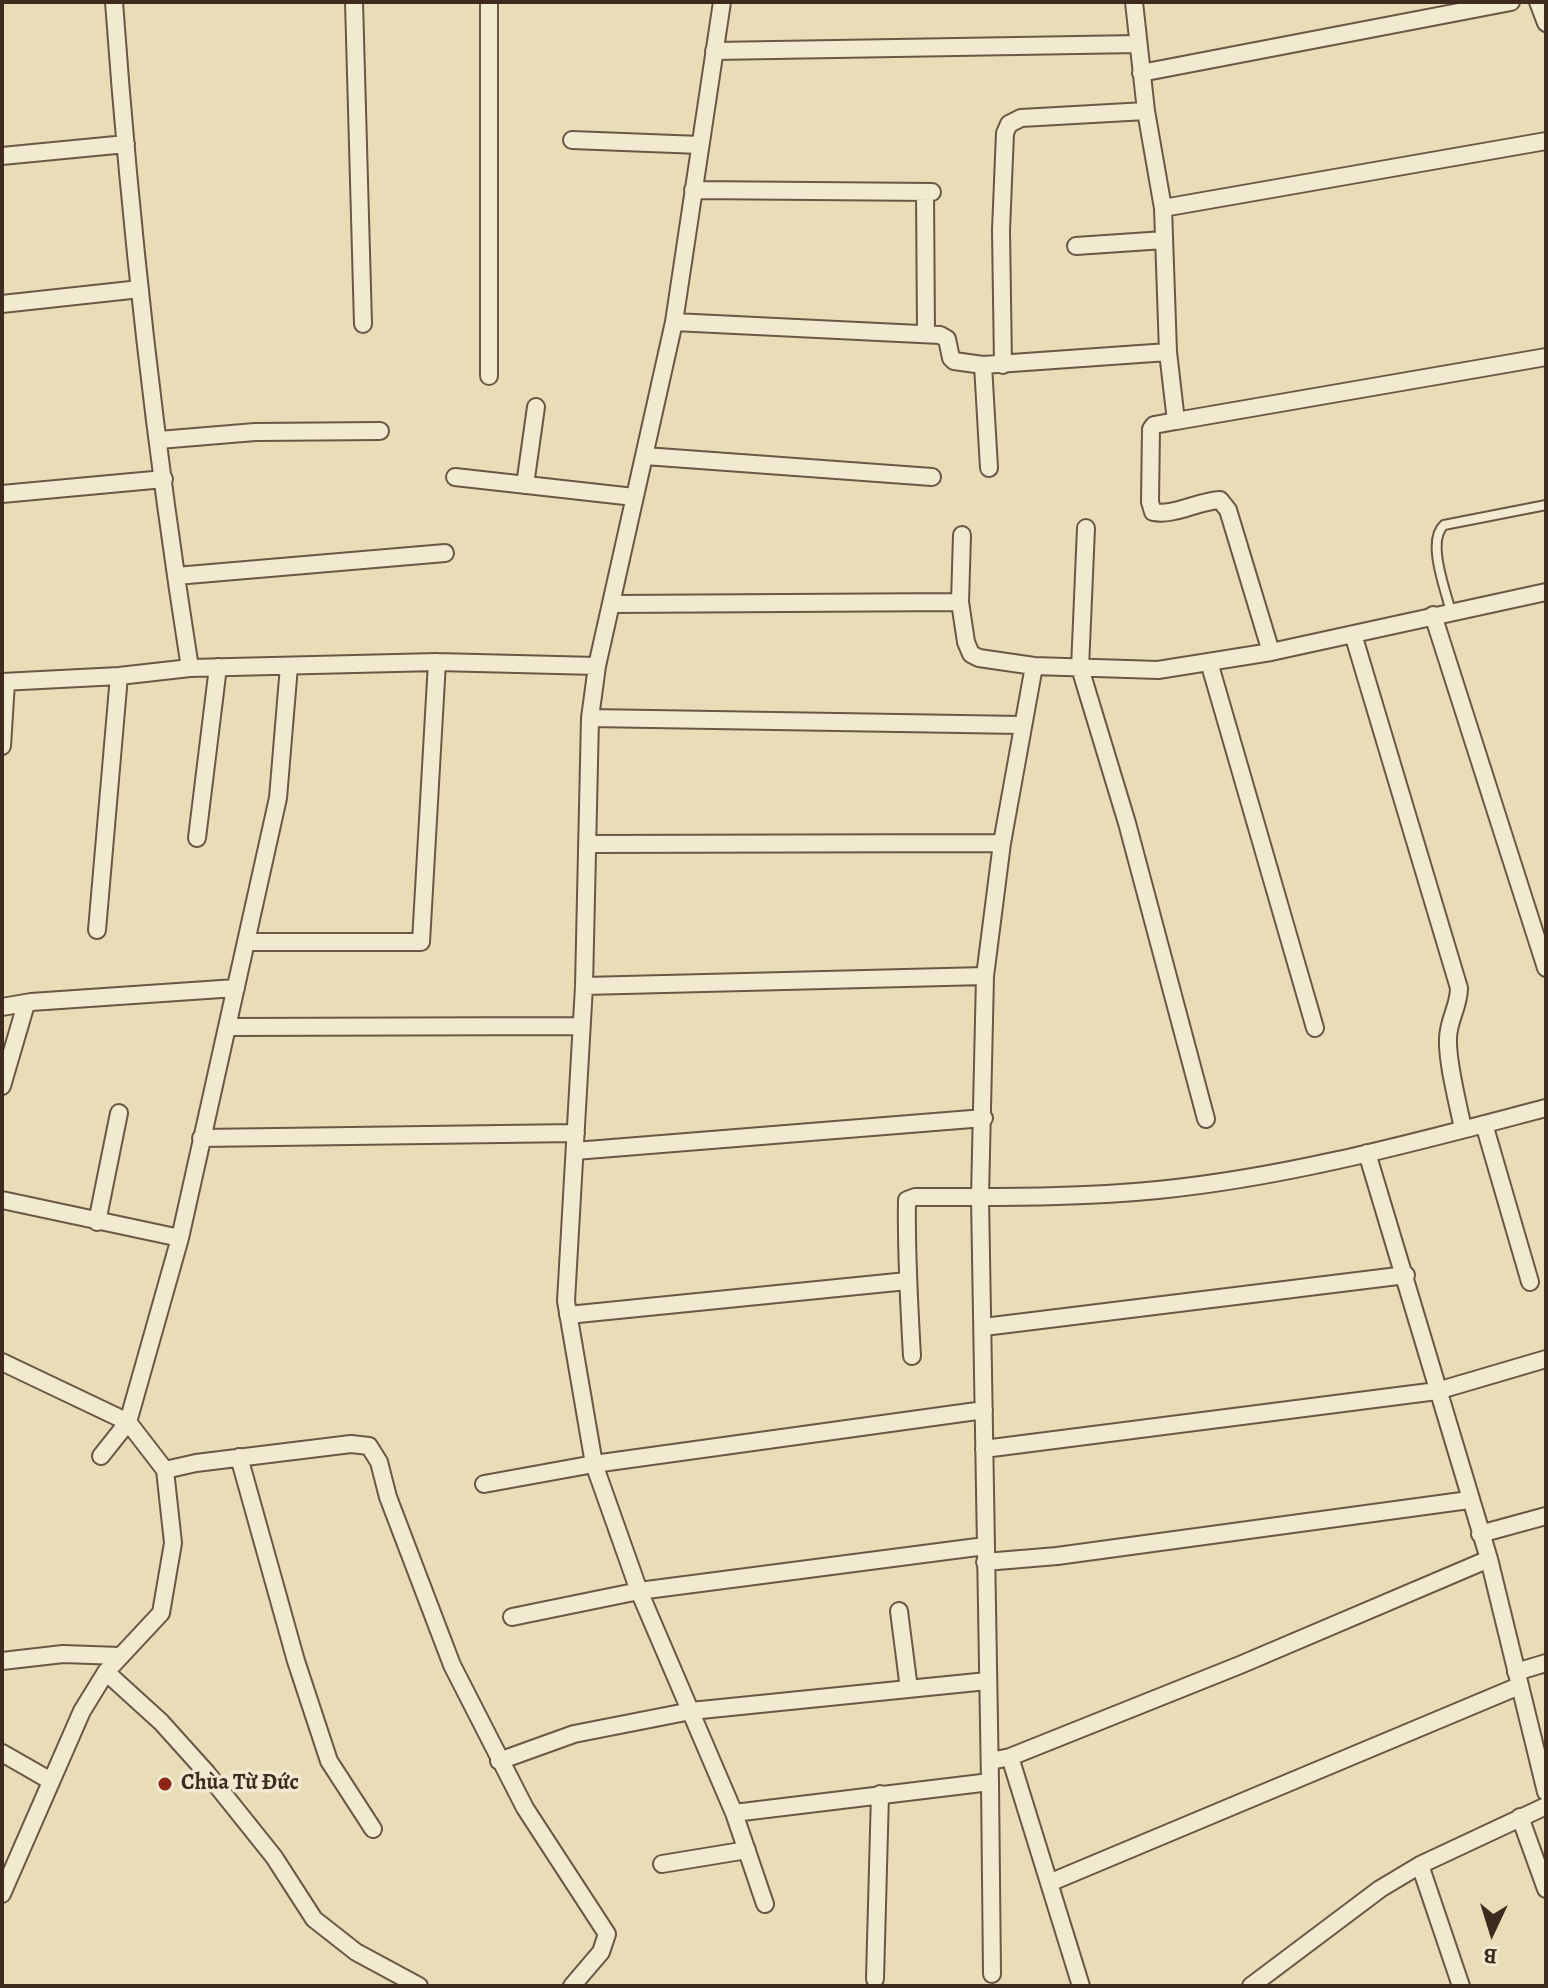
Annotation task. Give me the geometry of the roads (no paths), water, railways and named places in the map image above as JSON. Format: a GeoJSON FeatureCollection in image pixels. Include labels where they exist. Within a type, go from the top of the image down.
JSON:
{"type":"FeatureCollection","features":[{"type":"Feature","properties":{"kind":"street"},"geometry":{"type":"LineString","coordinates":[[114,2],[140,289],[190,668]]}},
{"type":"Feature","properties":{"kind":"street"},"geometry":{"type":"LineString","coordinates":[[354,2],[363,324]]}},
{"type":"Feature","properties":{"kind":"street"},"geometry":{"type":"LineString","coordinates":[[489,2],[489,376]]}},
{"type":"Feature","properties":{"kind":"street"},"geometry":{"type":"LineString","coordinates":[[722,2],[674,322],[597,666],[590,718],[584,986],[566,1301],[594,1464],[639,1591],[734,1813],[765,1904]]}},
{"type":"Feature","properties":{"kind":"street"},"geometry":{"type":"LineString","coordinates":[[1134,2],[1146,111],[1163,208],[1168,352],[1176,421]]}},
{"type":"Feature","properties":{"kind":"street"},"geometry":{"type":"LineString","coordinates":[[1141,73],[1511,2]]}},
{"type":"Feature","properties":{"kind":"street"},"geometry":{"type":"LineString","coordinates":[[1538,2],[1546,23]]}},
{"type":"Feature","properties":{"kind":"street"},"geometry":{"type":"LineString","coordinates":[[714,51],[1138,44]]}},
{"type":"Feature","properties":{"kind":"street"},"geometry":{"type":"LineString","coordinates":[[1003,365],[1001,230],[1005,133],[1009,124],[1021,118],[1146,111]]}},
{"type":"Feature","properties":{"kind":"street"},"geometry":{"type":"LineString","coordinates":[[572,140],[700,145]]}},
{"type":"Feature","properties":{"kind":"street"},"geometry":{"type":"LineString","coordinates":[[1163,208],[1546,141]]}},
{"type":"Feature","properties":{"kind":"street"},"geometry":{"type":"LineString","coordinates":[[2,156],[126,144]]}},
{"type":"Feature","properties":{"kind":"street"},"geometry":{"type":"LineString","coordinates":[[693,190],[928,192],[926,333]]}},
{"type":"Feature","properties":{"kind":"street"},"geometry":{"type":"LineString","coordinates":[[1076,246],[1164,240]]}},
{"type":"Feature","properties":{"kind":"street"},"geometry":{"type":"LineString","coordinates":[[2,304],[140,289]]}},
{"type":"Feature","properties":{"kind":"street"},"geometry":{"type":"LineString","coordinates":[[674,322],[926,333],[944,336],[954,361],[983,365],[1168,352]]}},
{"type":"Feature","properties":{"kind":"street"},"geometry":{"type":"LineString","coordinates":[[1271,652],[1228,510],[1220,500],[1206,500],[1162,514],[1153,512],[1150,502],[1151,429],[1154,425],[1546,357]]}},
{"type":"Feature","properties":{"kind":"street"},"geometry":{"type":"LineString","coordinates":[[983,365],[989,468]]}},
{"type":"Feature","properties":{"kind":"street"},"geometry":{"type":"LineString","coordinates":[[525,485],[536,407]]}},
{"type":"Feature","properties":{"kind":"street"},"geometry":{"type":"LineString","coordinates":[[159,440],[255,432],[380,431]]}},
{"type":"Feature","properties":{"kind":"street"},"geometry":{"type":"LineString","coordinates":[[645,456],[932,477]]}},
{"type":"Feature","properties":{"kind":"street"},"geometry":{"type":"LineString","coordinates":[[455,477],[634,497]]}},
{"type":"Feature","properties":{"kind":"street"},"geometry":{"type":"LineString","coordinates":[[2,494],[164,479]]}},
{"type":"Feature","properties":{"kind":"street"},"geometry":{"type":"LineString","coordinates":[[1086,528],[1080,668],[1127,823],[1206,1119]]}},
{"type":"Feature","properties":{"kind":"street"},"geometry":{"type":"LineString","coordinates":[[962,535],[960,602],[966,642],[971,654],[979,658],[1034,666],[1158,670],[1271,652],[1546,592]]}},
{"type":"Feature","properties":{"kind":"street"},"geometry":{"type":"LineString","coordinates":[[176,576],[445,553]]}},
{"type":"Feature","properties":{"kind":"street"},"geometry":{"type":"LineString","coordinates":[[612,604],[960,602]]}},
{"type":"Feature","properties":{"kind":"street"},"geometry":{"type":"LineString","coordinates":[[1433,615],[1546,968]]}},
{"type":"Feature","properties":{"kind":"street"},"geometry":{"type":"LineString","coordinates":[[1353,634],[1459,988],[1459,1003],[1451,1020],[1448,1040],[1463,1129]]}},
{"type":"Feature","properties":{"kind":"street"},"geometry":{"type":"LineString","coordinates":[[2,746],[4,682],[218,667],[437,662],[597,666]]}},
{"type":"Feature","properties":{"kind":"street"},"geometry":{"type":"LineString","coordinates":[[247,942],[421,942],[437,662]]}},
{"type":"Feature","properties":{"kind":"street"},"geometry":{"type":"LineString","coordinates":[[1209,662],[1315,1028]]}},
{"type":"Feature","properties":{"kind":"street"},"geometry":{"type":"LineString","coordinates":[[101,1456],[128,1422],[180,1238],[278,798],[289,666]]}},
{"type":"Feature","properties":{"kind":"street"},"geometry":{"type":"LineString","coordinates":[[992,1974],[980,1197],[985,976],[1002,843],[1034,666]]}},
{"type":"Feature","properties":{"kind":"street"},"geometry":{"type":"LineString","coordinates":[[197,838],[218,667]]}},
{"type":"Feature","properties":{"kind":"street"},"geometry":{"type":"LineString","coordinates":[[97,930],[119,676]]}},
{"type":"Feature","properties":{"kind":"street"},"geometry":{"type":"LineString","coordinates":[[590,718],[1022,725]]}},
{"type":"Feature","properties":{"kind":"street"},"geometry":{"type":"LineString","coordinates":[[587,844],[1002,843]]}},
{"type":"Feature","properties":{"kind":"street"},"geometry":{"type":"LineString","coordinates":[[584,986],[985,976]]}},
{"type":"Feature","properties":{"kind":"street"},"geometry":{"type":"LineString","coordinates":[[2,1007],[236,988]]}},
{"type":"Feature","properties":{"kind":"street"},"geometry":{"type":"LineString","coordinates":[[2,1086],[26,1004]]}},
{"type":"Feature","properties":{"kind":"street"},"geometry":{"type":"LineString","coordinates":[[227,1027],[581,1026]]}},
{"type":"Feature","properties":{"kind":"street"},"geometry":{"type":"LineString","coordinates":[[912,1356],[907,1281],[907,1200],[915,1197],[1159,1190],[1248,1177],[1367,1153],[1546,1108]]}},
{"type":"Feature","properties":{"kind":"street"},"geometry":{"type":"LineString","coordinates":[[97,1222],[119,1113]]}},
{"type":"Feature","properties":{"kind":"street"},"geometry":{"type":"LineString","coordinates":[[575,1151],[984,1118]]}},
{"type":"Feature","properties":{"kind":"street"},"geometry":{"type":"LineString","coordinates":[[1484,1124],[1530,1282]]}},
{"type":"Feature","properties":{"kind":"street"},"geometry":{"type":"LineString","coordinates":[[201,1138],[576,1133]]}},
{"type":"Feature","properties":{"kind":"street"},"geometry":{"type":"LineString","coordinates":[[1367,1153],[1489,1559],[1546,1792]]}},
{"type":"Feature","properties":{"kind":"street"},"geometry":{"type":"LineString","coordinates":[[2,1200],[180,1238]]}},
{"type":"Feature","properties":{"kind":"street"},"geometry":{"type":"LineString","coordinates":[[984,1327],[1406,1275]]}},
{"type":"Feature","properties":{"kind":"street"},"geometry":{"type":"LineString","coordinates":[[568,1315],[907,1281]]}},
{"type":"Feature","properties":{"kind":"street"},"geometry":{"type":"LineString","coordinates":[[984,1449],[1437,1391],[1546,1359]]}},
{"type":"Feature","properties":{"kind":"street"},"geometry":{"type":"LineString","coordinates":[[2,1362],[128,1422],[165,1470],[173,1543],[161,1613],[106,1672],[82,1711],[6,1876],[2,1894]]}},
{"type":"Feature","properties":{"kind":"street"},"geometry":{"type":"LineString","coordinates":[[484,1484],[594,1464],[984,1410]]}},
{"type":"Feature","properties":{"kind":"street"},"geometry":{"type":"LineString","coordinates":[[165,1470],[239,1457],[351,1444],[369,1446],[379,1462],[393,1510],[452,1665],[525,1808],[607,1934],[601,1952],[572,1986]]}},
{"type":"Feature","properties":{"kind":"street"},"geometry":{"type":"LineString","coordinates":[[239,1457],[296,1661],[329,1761],[373,1829]]}},
{"type":"Feature","properties":{"kind":"street"},"geometry":{"type":"LineString","coordinates":[[512,1617],[639,1591],[985,1554],[1057,1556],[1469,1500]]}},
{"type":"Feature","properties":{"kind":"street"},"geometry":{"type":"LineString","coordinates":[[1480,1534],[1546,1516]]}},
{"type":"Feature","properties":{"kind":"street"},"geometry":{"type":"LineString","coordinates":[[991,1761],[1010,1757],[1240,1665],[1489,1559]]}},
{"type":"Feature","properties":{"kind":"street"},"geometry":{"type":"LineString","coordinates":[[899,1611],[909,1689]]}},
{"type":"Feature","properties":{"kind":"street"},"geometry":{"type":"LineString","coordinates":[[2,1661],[63,1654],[120,1656]]}},
{"type":"Feature","properties":{"kind":"street"},"geometry":{"type":"LineString","coordinates":[[1049,1883],[1518,1679],[1546,1663]]}},
{"type":"Feature","properties":{"kind":"street"},"geometry":{"type":"LineString","coordinates":[[106,1672],[161,1722],[206,1772],[274,1857],[314,1919],[356,1952],[419,1986]]}},
{"type":"Feature","properties":{"kind":"street"},"geometry":{"type":"LineString","coordinates":[[499,1761],[574,1734],[691,1711],[987,1681]]}},
{"type":"Feature","properties":{"kind":"street"},"geometry":{"type":"LineString","coordinates":[[2,1753],[51,1781]]}},
{"type":"Feature","properties":{"kind":"street"},"geometry":{"type":"LineString","coordinates":[[1010,1757],[1081,1986]]}},
{"type":"Feature","properties":{"kind":"street"},"geometry":{"type":"LineString","coordinates":[[734,1813],[990,1782]]}},
{"type":"Feature","properties":{"kind":"street"},"geometry":{"type":"LineString","coordinates":[[875,1979],[880,1794]]}},
{"type":"Feature","properties":{"kind":"street"},"geometry":{"type":"LineString","coordinates":[[1251,1986],[1380,1889],[1420,1865],[1546,1806]]}},
{"type":"Feature","properties":{"kind":"street"},"geometry":{"type":"LineString","coordinates":[[1520,1817],[1546,1889]]}},
{"type":"Feature","properties":{"kind":"street"},"geometry":{"type":"LineString","coordinates":[[662,1864],[747,1850]]}},
{"type":"Feature","properties":{"kind":"street"},"geometry":{"type":"LineString","coordinates":[[1420,1865],[1461,1986]]}},
{"type":"Feature","properties":{"kind":"lane"},"geometry":{"type":"LineString","coordinates":[[1451,612],[1435,544],[1439,529],[1444,525],[1546,505]]}},
{"type":"Feature","properties":{"kind":"place","name":"Chùa Từ Đức"},"geometry":{"type":"Point","coordinates":[165,1784]}}]}
